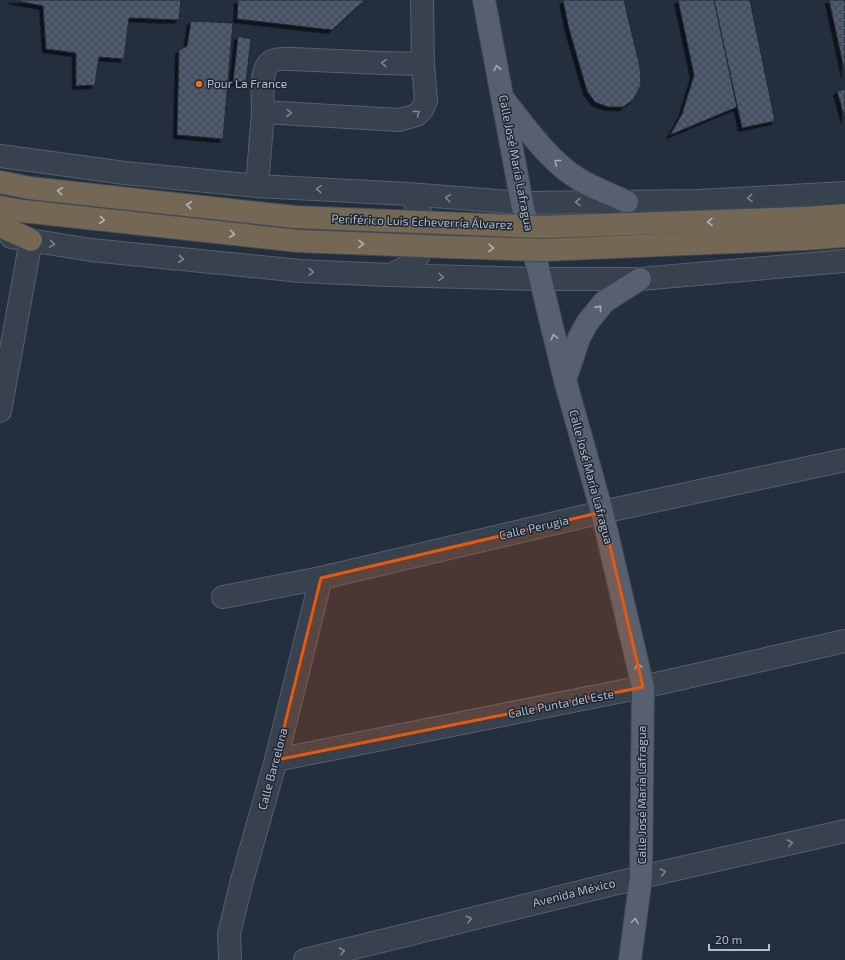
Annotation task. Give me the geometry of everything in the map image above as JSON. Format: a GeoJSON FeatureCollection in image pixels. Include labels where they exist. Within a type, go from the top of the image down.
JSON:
{"type":"FeatureCollection","features":[{"type":"Feature","properties":{"kind":"highway","name":"Periférico Luis Echeverría Álvarez"},"geometry":{"type":"LineString","coordinates":[[0,182],[30,188],[295,217],[550,227],[804,229],[845,236]]}},
{"type":"Feature","properties":{"kind":"highway","name":"Periférico Luis Echeverría Álvarez"},"geometry":{"type":"LineString","coordinates":[[0,207],[22,211],[298,241],[544,250],[804,229],[845,215]]}},
{"type":"Feature","properties":{"kind":"highway"},"geometry":{"type":"LineString","coordinates":[[0,226],[31,240]]}},
{"type":"Feature","properties":{"kind":"main road","name":"Calle José María Lafragua"},"geometry":{"type":"LineString","coordinates":[[484,0],[522,203],[565,380],[602,512],[643,687],[641,877],[630,960]]}},
{"type":"Feature","properties":{"kind":"main road"},"geometry":{"type":"LineString","coordinates":[[503,98],[551,157],[577,178],[627,202]]}},
{"type":"Feature","properties":{"kind":"main road"},"geometry":{"type":"LineString","coordinates":[[565,380],[579,338],[587,323],[604,302],[640,280]]}},
{"type":"Feature","properties":{"kind":"street"},"geometry":{"type":"LineString","coordinates":[[263,112],[399,120],[417,115],[423,108],[426,100],[423,64],[422,0]]}},
{"type":"Feature","properties":{"kind":"street"},"geometry":{"type":"LineString","coordinates":[[257,186],[263,112],[262,85],[266,66],[272,61],[279,59],[291,59],[423,64]]}},
{"type":"Feature","properties":{"kind":"street"},"geometry":{"type":"LineString","coordinates":[[0,156],[125,173],[257,186],[408,194],[522,203],[698,201],[835,193]]}},
{"type":"Feature","properties":{"kind":"street"},"geometry":{"type":"LineString","coordinates":[[835,193],[787,204],[766,214],[751,226],[753,240],[761,251],[775,258],[837,262]]}},
{"type":"Feature","properties":{"kind":"street"},"geometry":{"type":"LineString","coordinates":[[389,275],[404,269],[414,261],[420,253],[424,228],[418,209],[408,194]]}},
{"type":"Feature","properties":{"kind":"street"},"geometry":{"type":"LineString","coordinates":[[0,235],[91,250],[301,271],[389,275],[640,280],[837,262]]}},
{"type":"Feature","properties":{"kind":"street"},"geometry":{"type":"LineString","coordinates":[[0,411],[31,240]]}},
{"type":"Feature","properties":{"kind":"street","name":"Calle Perugia"},"geometry":{"type":"LineString","coordinates":[[224,597],[321,578],[602,512],[845,460]]}},
{"type":"Feature","properties":{"kind":"street","name":"Calle Barcelona"},"geometry":{"type":"LineString","coordinates":[[230,960],[230,934],[240,884],[276,760],[321,578]]}},
{"type":"Feature","properties":{"kind":"street","name":"Calle Punta del Este"},"geometry":{"type":"LineString","coordinates":[[276,760],[643,687],[845,641]]}},
{"type":"Feature","properties":{"kind":"street","name":"Avenida México"},"geometry":{"type":"LineString","coordinates":[[304,960],[641,877],[845,831]]}},
{"type":"Feature","properties":{"kind":"highlighted area"},"geometry":{"type":"Polygon","coordinates":[[[602,512],[643,687],[276,760],[321,578],[602,512]]]}},
{"type":"Feature","properties":{"kind":"building"},"geometry":{"type":"Polygon","coordinates":[[[12,0],[181,0],[179,20],[129,18],[124,59],[99,57],[95,85],[76,86],[76,53],[46,49],[43,6],[12,0]]]}},
{"type":"Feature","properties":{"kind":"building"},"geometry":{"type":"Polygon","coordinates":[[[238,0],[365,0],[332,30],[237,19],[238,0]]]}},
{"type":"Feature","properties":{"kind":"building"},"geometry":{"type":"Polygon","coordinates":[[[563,0],[624,0],[640,67],[641,85],[633,100],[623,107],[608,107],[595,102],[587,91],[569,29],[563,0]]]}},
{"type":"Feature","properties":{"kind":"building"},"geometry":{"type":"Polygon","coordinates":[[[678,0],[714,0],[737,107],[670,135],[682,114],[694,75],[678,0]]]}},
{"type":"Feature","properties":{"kind":"building"},"geometry":{"type":"Polygon","coordinates":[[[714,0],[750,0],[775,121],[742,128],[714,0]]]}},
{"type":"Feature","properties":{"kind":"building"},"geometry":{"type":"Polygon","coordinates":[[[829,0],[845,0],[845,74],[829,0]]]}},
{"type":"Feature","properties":{"kind":"building"},"geometry":{"type":"Polygon","coordinates":[[[191,21],[233,23],[223,139],[177,135],[179,50],[187,46],[191,21]]]}},
{"type":"Feature","properties":{"kind":"building"},"geometry":{"type":"Polygon","coordinates":[[[238,36],[251,39],[246,82],[233,82],[238,36]]]}},
{"type":"Feature","properties":{"kind":"building"},"geometry":{"type":"Polygon","coordinates":[[[845,89],[845,120],[837,91],[845,89]]]}},
{"type":"Feature","properties":{"kind":"place","name":"Pour La France"},"geometry":{"type":"Point","coordinates":[199,84]}}]}
